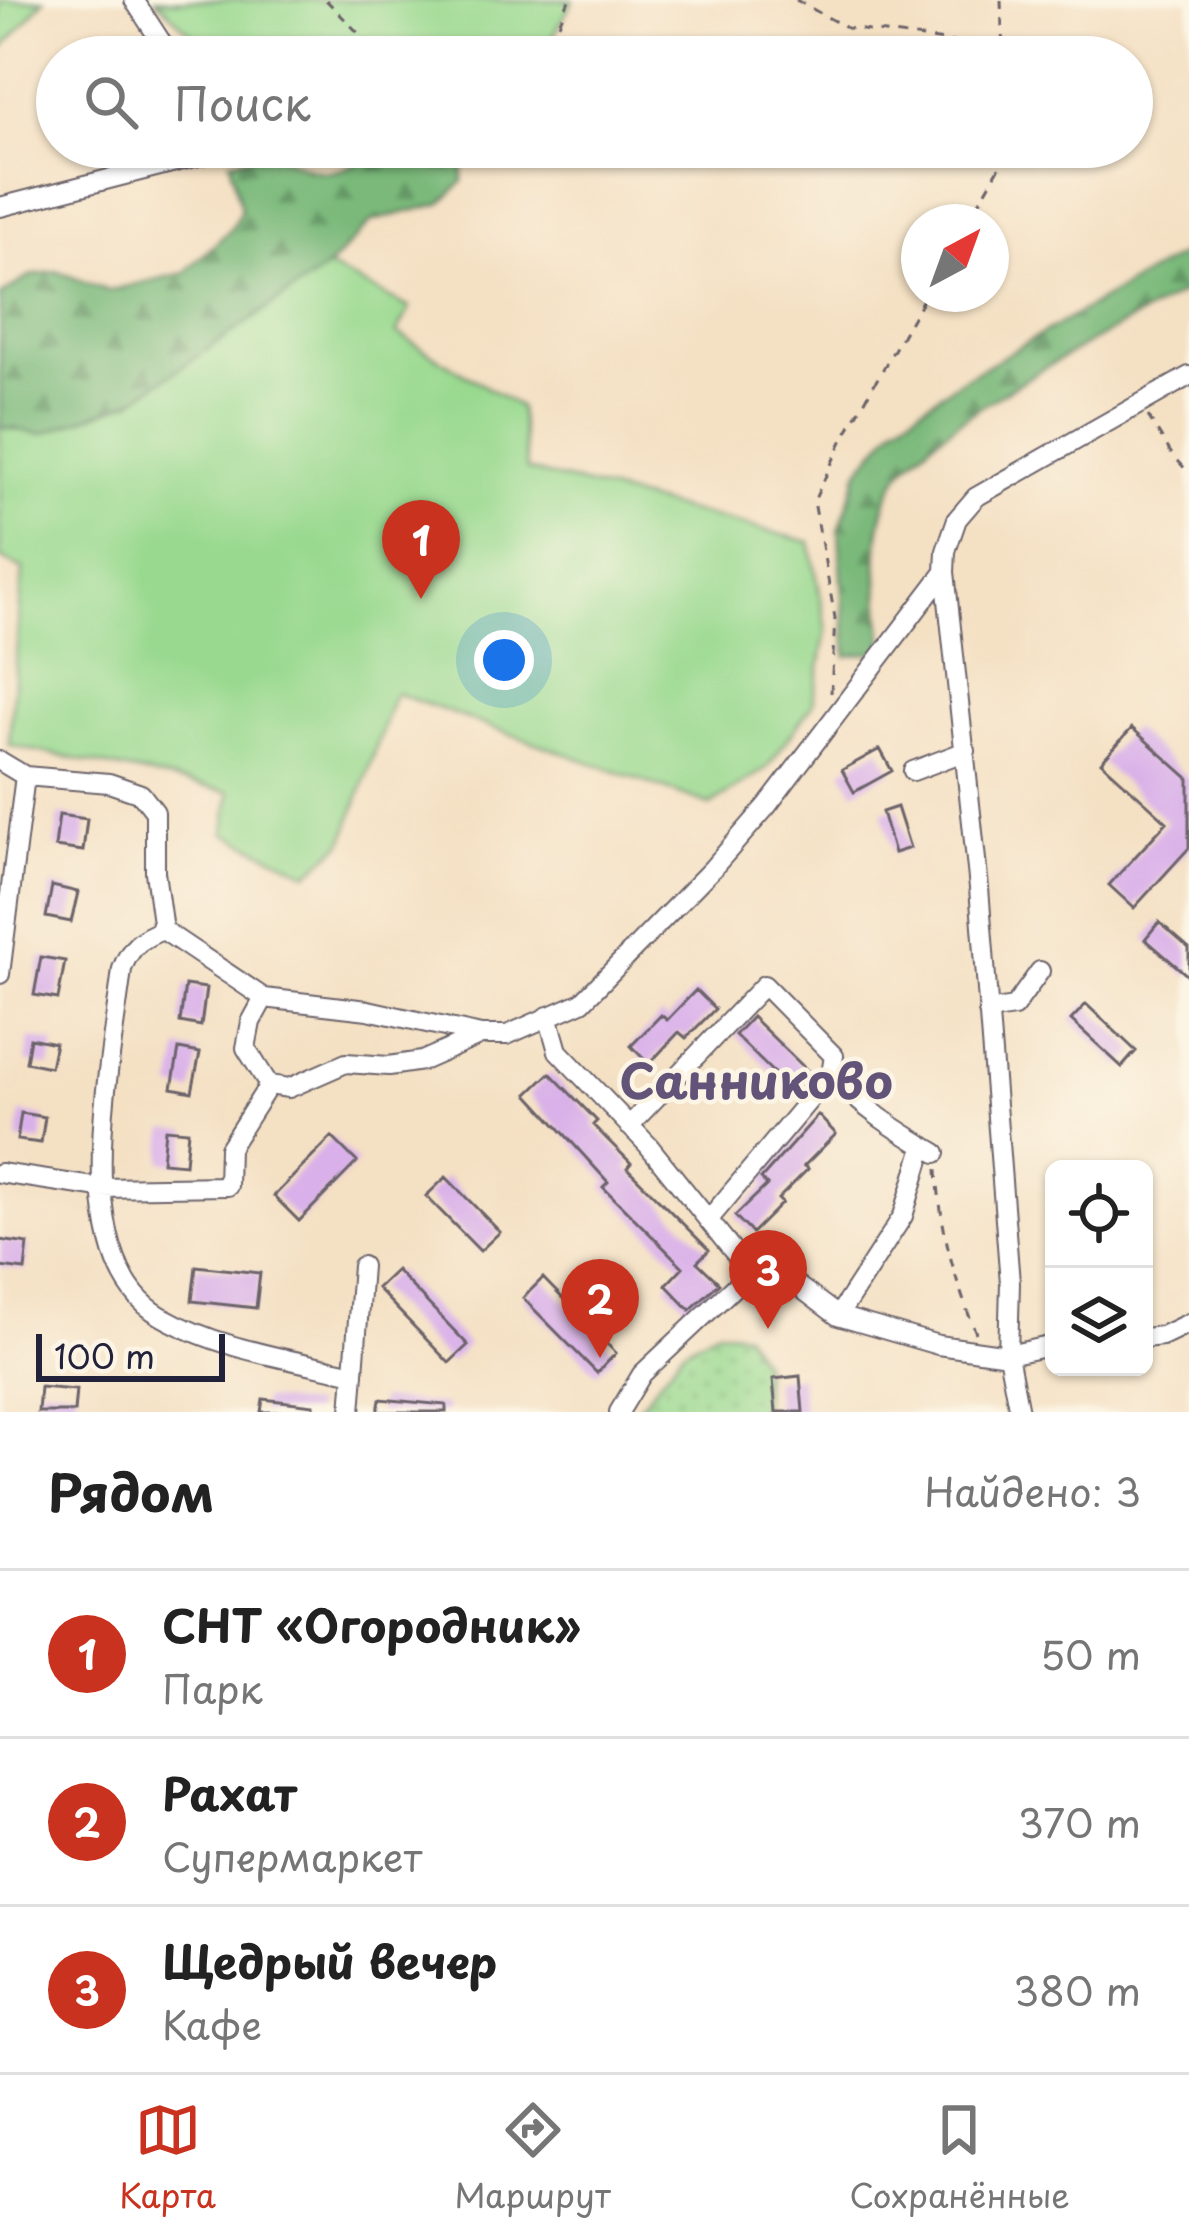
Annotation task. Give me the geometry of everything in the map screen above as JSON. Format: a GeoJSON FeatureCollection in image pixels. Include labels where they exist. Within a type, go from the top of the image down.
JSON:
{"type":"FeatureCollection","features":[{"type":"Feature","properties":{"kind":"street"},"geometry":{"type":"LineString","coordinates":[[134,0],[157,36]]}},
{"type":"Feature","properties":{"kind":"street"},"geometry":{"type":"LineString","coordinates":[[0,207],[128,168]]}},
{"type":"Feature","properties":{"kind":"street"},"geometry":{"type":"LineString","coordinates":[[1018,1412],[1009,1355],[1009,1262],[966,751],[948,629],[946,550],[957,519],[976,496],[1189,376]]}},
{"type":"Feature","properties":{"kind":"street"},"geometry":{"type":"LineString","coordinates":[[0,761],[25,776],[110,783],[141,794],[155,812],[155,872],[163,930],[264,998],[350,1007],[481,1035],[507,1035],[582,1002],[648,936],[767,806],[945,572]]}},
{"type":"Feature","properties":{"kind":"street"},"geometry":{"type":"LineString","coordinates":[[913,772],[966,751]]}},
{"type":"Feature","properties":{"kind":"street"},"geometry":{"type":"LineString","coordinates":[[0,974],[25,776]]}},
{"type":"Feature","properties":{"kind":"street"},"geometry":{"type":"LineString","coordinates":[[163,930],[140,940],[128,952],[122,969],[100,1188],[109,1242],[123,1274],[157,1315],[253,1351],[354,1374]]}},
{"type":"Feature","properties":{"kind":"street"},"geometry":{"type":"LineString","coordinates":[[988,1011],[1014,1007],[1040,971]]}},
{"type":"Feature","properties":{"kind":"street"},"geometry":{"type":"LineString","coordinates":[[629,1126],[764,985],[834,1056],[831,1074],[710,1218]]}},
{"type":"Feature","properties":{"kind":"street"},"geometry":{"type":"LineString","coordinates":[[264,998],[251,1022],[246,1048],[269,1085]]}},
{"type":"Feature","properties":{"kind":"street"},"geometry":{"type":"LineString","coordinates":[[548,1016],[558,1051],[710,1218],[750,1272],[786,1277],[838,1316],[938,1345],[1009,1355],[1045,1347]]}},
{"type":"Feature","properties":{"kind":"street"},"geometry":{"type":"LineString","coordinates":[[269,1085],[290,1088],[346,1063],[389,1066],[422,1061],[481,1035]]}},
{"type":"Feature","properties":{"kind":"street"},"geometry":{"type":"LineString","coordinates":[[831,1074],[854,1100],[930,1149],[903,1216],[838,1316]]}},
{"type":"Feature","properties":{"kind":"street"},"geometry":{"type":"LineString","coordinates":[[0,1173],[100,1188],[228,1186],[229,1148],[269,1085]]}},
{"type":"Feature","properties":{"kind":"street"},"geometry":{"type":"LineString","coordinates":[[351,1412],[362,1266]]}},
{"type":"Feature","properties":{"kind":"street"},"geometry":{"type":"LineString","coordinates":[[620,1412],[642,1374],[750,1272]]}},
{"type":"Feature","properties":{"kind":"street"},"geometry":{"type":"LineString","coordinates":[[1153,1337],[1186,1323]]}},
{"type":"Feature","properties":{"kind":"path"},"geometry":{"type":"LineString","coordinates":[[326,0],[361,36]]}},
{"type":"Feature","properties":{"kind":"path"},"geometry":{"type":"LineString","coordinates":[[553,36],[568,0]]}},
{"type":"Feature","properties":{"kind":"path"},"geometry":{"type":"LineString","coordinates":[[796,0],[847,28],[908,36]]}},
{"type":"Feature","properties":{"kind":"path"},"geometry":{"type":"LineString","coordinates":[[1001,0],[1003,36]]}},
{"type":"Feature","properties":{"kind":"path"},"geometry":{"type":"LineString","coordinates":[[978,204],[998,168]]}},
{"type":"Feature","properties":{"kind":"path"},"geometry":{"type":"LineString","coordinates":[[838,715],[830,689],[835,618],[814,500],[916,312]]}},
{"type":"Feature","properties":{"kind":"path"},"geometry":{"type":"LineString","coordinates":[[1141,404],[1171,454],[1189,473]]}},
{"type":"Feature","properties":{"kind":"path"},"geometry":{"type":"LineString","coordinates":[[930,1149],[953,1277],[983,1352]]}},
{"type":"Feature","properties":{"kind":"green space"},"geometry":{"type":"Polygon","coordinates":[[[0,0],[44,0],[0,52],[0,0]]]}},
{"type":"Feature","properties":{"kind":"green space"},"geometry":{"type":"Polygon","coordinates":[[[156,0],[573,0],[553,36],[194,36],[156,0]]]}},
{"type":"Feature","properties":{"kind":"green space"},"geometry":{"type":"Polygon","coordinates":[[[232,168],[463,168],[463,182],[440,204],[372,221],[328,267],[132,401],[42,434],[0,427],[0,296],[30,276],[57,271],[108,291],[184,273],[231,229],[241,210],[232,168]]]}},
{"type":"Feature","properties":{"kind":"green space"},"geometry":{"type":"Polygon","coordinates":[[[1189,250],[1189,289],[981,406],[911,462],[892,487],[880,527],[884,651],[847,656],[839,531],[859,470],[897,424],[958,382],[1189,250]]]}},
{"type":"Feature","properties":{"kind":"green space"},"geometry":{"type":"Polygon","coordinates":[[[328,267],[410,308],[397,333],[519,407],[527,470],[810,542],[827,630],[813,704],[767,768],[710,805],[395,693],[343,843],[308,873],[225,833],[230,792],[9,745],[23,569],[0,558],[0,427],[42,434],[132,401],[328,267]]]}},
{"type":"Feature","properties":{"kind":"green space"},"geometry":{"type":"Polygon","coordinates":[[[717,1330],[744,1333],[762,1363],[763,1412],[635,1412],[684,1349],[717,1330]]]}},
{"type":"Feature","properties":{"kind":"building"},"geometry":{"type":"Polygon","coordinates":[[[1132,728],[1189,779],[1189,848],[1134,908],[1109,885],[1167,822],[1101,762],[1132,728]]]}},
{"type":"Feature","properties":{"kind":"building"},"geometry":{"type":"Polygon","coordinates":[[[880,749],[892,771],[854,792],[842,770],[880,749]]]}},
{"type":"Feature","properties":{"kind":"building"},"geometry":{"type":"Polygon","coordinates":[[[897,807],[910,848],[894,853],[882,812],[897,807]]]}},
{"type":"Feature","properties":{"kind":"building"},"geometry":{"type":"Polygon","coordinates":[[[59,815],[87,819],[83,851],[55,847],[59,815]]]}},
{"type":"Feature","properties":{"kind":"building"},"geometry":{"type":"Polygon","coordinates":[[[52,886],[78,892],[71,922],[46,917],[52,886]]]}},
{"type":"Feature","properties":{"kind":"building"},"geometry":{"type":"Polygon","coordinates":[[[1159,922],[1189,948],[1189,977],[1145,939],[1159,922]]]}},
{"type":"Feature","properties":{"kind":"building"},"geometry":{"type":"Polygon","coordinates":[[[41,957],[65,961],[58,999],[34,995],[41,957]]]}},
{"type":"Feature","properties":{"kind":"building"},"geometry":{"type":"Polygon","coordinates":[[[185,985],[206,988],[201,1026],[180,1022],[185,985]]]}},
{"type":"Feature","properties":{"kind":"building"},"geometry":{"type":"Polygon","coordinates":[[[696,990],[715,1009],[686,1038],[679,1032],[649,1064],[631,1046],[661,1015],[667,1020],[696,990]]]}},
{"type":"Feature","properties":{"kind":"building"},"geometry":{"type":"Polygon","coordinates":[[[1086,1004],[1136,1051],[1122,1067],[1071,1020],[1086,1004]]]}},
{"type":"Feature","properties":{"kind":"building"},"geometry":{"type":"Polygon","coordinates":[[[752,1017],[811,1074],[793,1092],[735,1035],[752,1017]]]}},
{"type":"Feature","properties":{"kind":"building"},"geometry":{"type":"Polygon","coordinates":[[[30,1038],[55,1043],[50,1067],[26,1062],[30,1038]]]}},
{"type":"Feature","properties":{"kind":"building"},"geometry":{"type":"Polygon","coordinates":[[[179,1049],[200,1053],[192,1092],[172,1088],[179,1049]]]}},
{"type":"Feature","properties":{"kind":"building"},"geometry":{"type":"Polygon","coordinates":[[[550,1073],[597,1121],[593,1125],[631,1163],[627,1168],[709,1250],[697,1262],[719,1283],[690,1310],[666,1285],[683,1267],[603,1187],[608,1182],[528,1094],[550,1073]]]}},
{"type":"Feature","properties":{"kind":"building"},"geometry":{"type":"Polygon","coordinates":[[[21,1113],[45,1117],[41,1143],[17,1140],[21,1113]]]}},
{"type":"Feature","properties":{"kind":"building"},"geometry":{"type":"Polygon","coordinates":[[[818,1115],[836,1134],[804,1166],[808,1169],[778,1199],[782,1203],[752,1233],[735,1216],[767,1185],[761,1179],[818,1115]]]}},
{"type":"Feature","properties":{"kind":"building"},"geometry":{"type":"Polygon","coordinates":[[[165,1129],[188,1131],[185,1164],[162,1162],[165,1129]]]}},
{"type":"Feature","properties":{"kind":"building"},"geometry":{"type":"Polygon","coordinates":[[[332,1137],[357,1162],[299,1221],[274,1196],[332,1137]]]}},
{"type":"Feature","properties":{"kind":"building"},"geometry":{"type":"Polygon","coordinates":[[[446,1177],[500,1232],[480,1251],[426,1196],[446,1177]]]}},
{"type":"Feature","properties":{"kind":"building"},"geometry":{"type":"Polygon","coordinates":[[[0,1240],[28,1244],[25,1270],[0,1267],[0,1240]]]}},
{"type":"Feature","properties":{"kind":"building"},"geometry":{"type":"Polygon","coordinates":[[[196,1266],[260,1273],[256,1308],[192,1301],[196,1266]]]}},
{"type":"Feature","properties":{"kind":"building"},"geometry":{"type":"Polygon","coordinates":[[[396,1270],[468,1345],[449,1363],[377,1288],[396,1270]]]}},
{"type":"Feature","properties":{"kind":"building"},"geometry":{"type":"Polygon","coordinates":[[[543,1278],[616,1353],[597,1373],[523,1298],[543,1278]]]}},
{"type":"Feature","properties":{"kind":"building"},"geometry":{"type":"Polygon","coordinates":[[[800,1376],[803,1412],[776,1412],[773,1379],[800,1376]]]}},
{"type":"Feature","properties":{"kind":"building"},"geometry":{"type":"Polygon","coordinates":[[[40,1387],[76,1390],[74,1412],[38,1412],[40,1387]]]}},
{"type":"Feature","properties":{"kind":"building"},"geometry":{"type":"Polygon","coordinates":[[[263,1399],[314,1405],[314,1412],[261,1412],[263,1399]]]}},
{"type":"Feature","properties":{"kind":"building"},"geometry":{"type":"Polygon","coordinates":[[[380,1399],[446,1405],[446,1412],[378,1412],[380,1399]]]}},
{"type":"Feature","properties":{"kind":"place","name":"СНТ «Огородник»"},"geometry":{"type":"Point","coordinates":[421,599]}},
{"type":"Feature","properties":{"kind":"place","name":"Щедрый вечер"},"geometry":{"type":"Point","coordinates":[768,1329]}},
{"type":"Feature","properties":{"kind":"place","name":"Рахат"},"geometry":{"type":"Point","coordinates":[600,1358]}},
{"type":"Feature","properties":{"kind":"district","name":"Санниково"},"geometry":{"type":"Point","coordinates":[756,1082]}}]}
